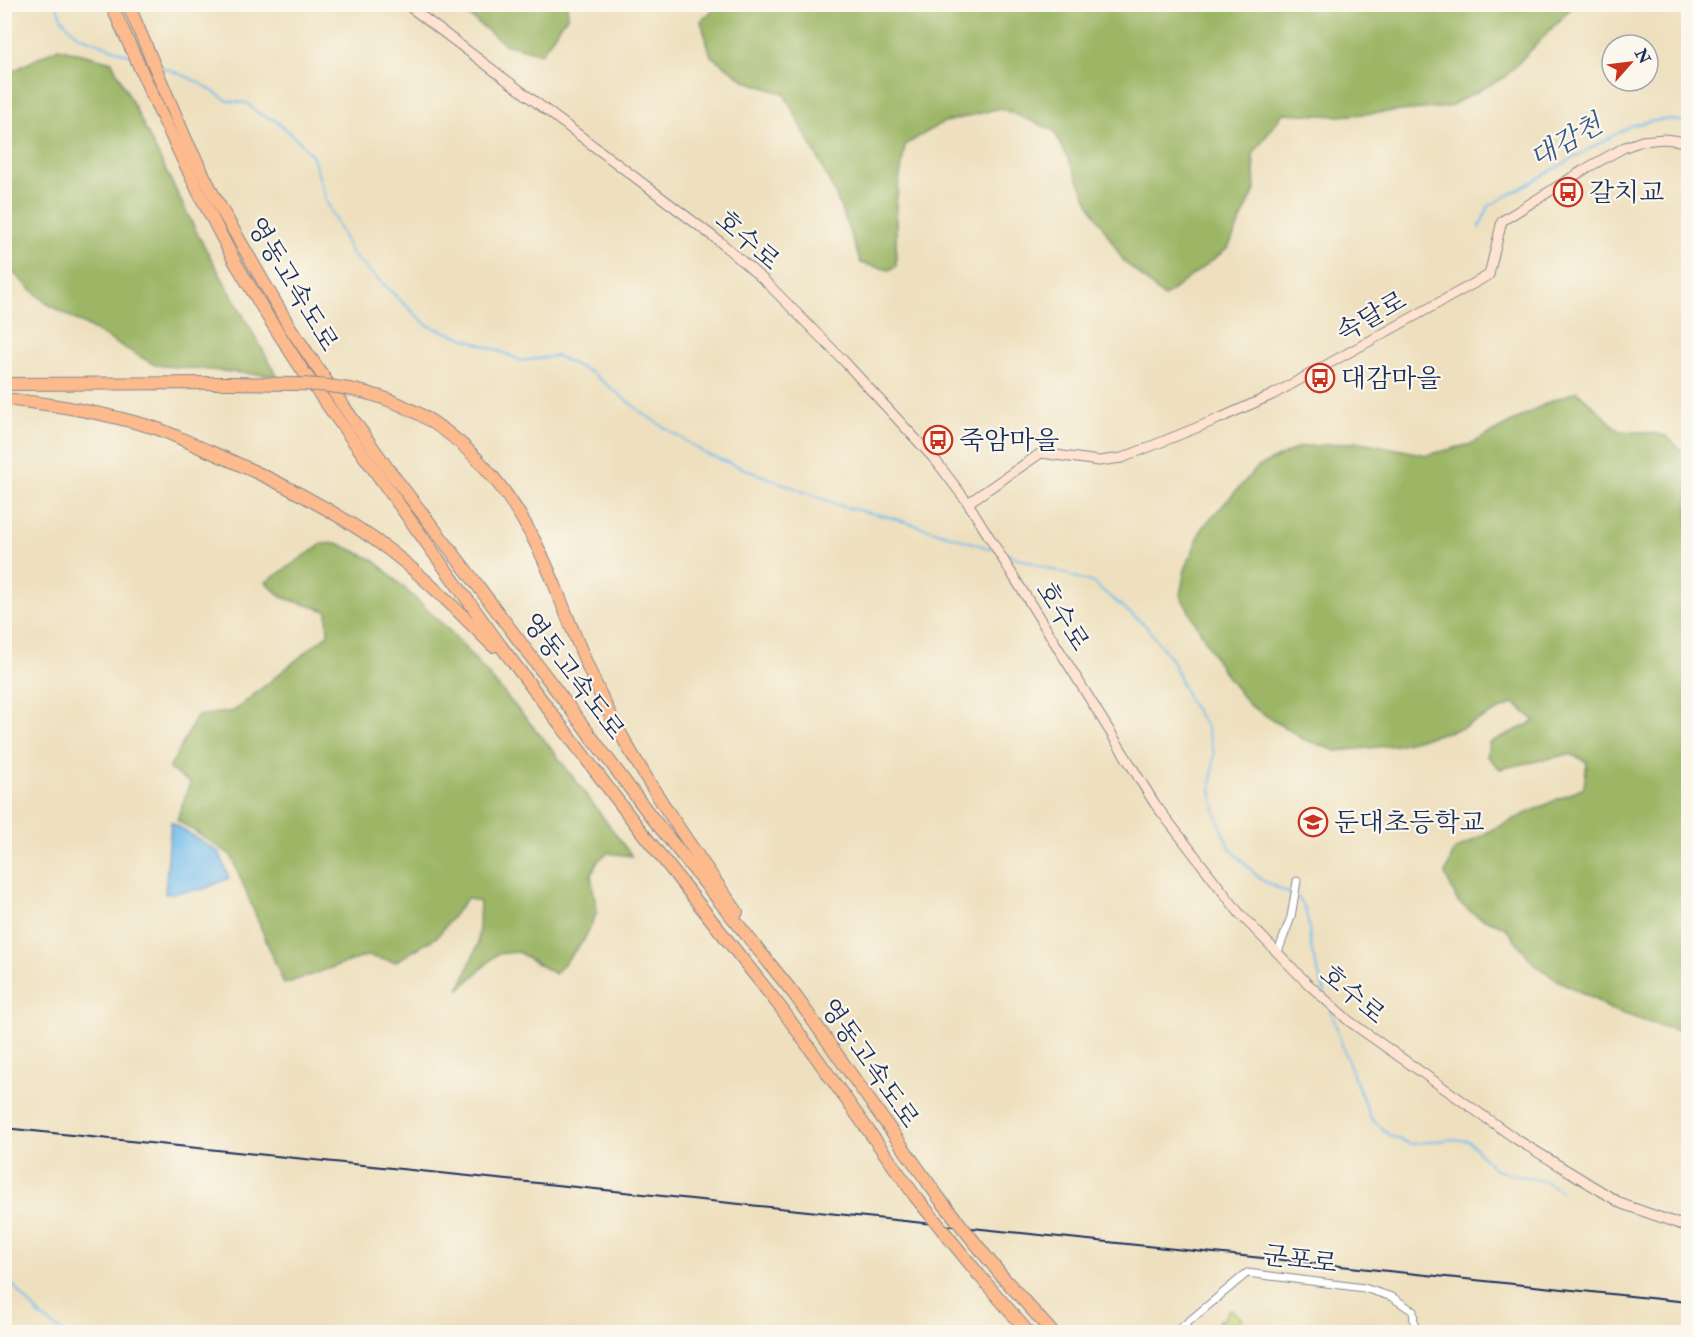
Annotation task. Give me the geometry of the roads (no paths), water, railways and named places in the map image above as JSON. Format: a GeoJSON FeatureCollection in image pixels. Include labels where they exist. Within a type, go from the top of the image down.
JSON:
{"type":"FeatureCollection","features":[{"type":"Feature","properties":{"kind":"highway","name":"영동고속도로"},"geometry":{"type":"LineString","coordinates":[[128,4],[215,198],[290,326],[342,404],[388,469],[650,815],[794,994],[939,1198],[1001,1275],[1052,1332]]}},
{"type":"Feature","properties":{"kind":"highway","name":"영동고속도로"},"geometry":{"type":"LineString","coordinates":[[113,10],[199,193],[235,262],[268,317],[347,433],[522,675],[637,826],[781,1008],[915,1196],[1028,1332]]}},
{"type":"Feature","properties":{"kind":"highway"},"geometry":{"type":"LineString","coordinates":[[4,384],[231,383],[347,388],[390,399],[420,414],[450,434],[495,478],[529,529],[613,719],[681,831],[794,994]]}},
{"type":"Feature","properties":{"kind":"highway"},"geometry":{"type":"LineString","coordinates":[[4,399],[70,408],[154,428],[303,494],[389,550],[432,586],[522,675]]}},
{"type":"Feature","properties":{"kind":"street","name":"호수로"},"geometry":{"type":"LineString","coordinates":[[406,4],[719,241],[765,281],[844,361],[936,460],[978,518],[1155,804],[1240,914],[1310,987],[1349,1021],[1516,1139],[1622,1204],[1689,1227]]}},
{"type":"Feature","properties":{"kind":"street","name":"속달로"},"geometry":{"type":"LineString","coordinates":[[968,503],[1041,453],[1099,461],[1122,458],[1272,395],[1489,275],[1502,221],[1587,168],[1625,147],[1642,141],[1664,139],[1689,142]]}},
{"type":"Feature","properties":{"kind":"street"},"geometry":{"type":"LineString","coordinates":[[1278,952],[1291,917],[1298,881]]}},
{"type":"Feature","properties":{"kind":"street","name":"군포로"},"geometry":{"type":"LineString","coordinates":[[1176,1332],[1247,1273],[1364,1288],[1392,1298],[1413,1311],[1415,1332]]}},
{"type":"Feature","properties":{"kind":"water"},"geometry":{"type":"Polygon","coordinates":[[[171,822],[220,853],[229,878],[204,889],[165,894],[171,822]]]}},
{"type":"Feature","properties":{"kind":"waterway"},"geometry":{"type":"LineString","coordinates":[[56,4],[62,19],[77,35],[129,55]]}},
{"type":"Feature","properties":{"kind":"waterway"},"geometry":{"type":"LineString","coordinates":[[160,66],[197,81],[228,101],[247,103],[259,114],[275,120],[298,140],[313,157],[326,200],[352,255],[427,325],[522,361],[556,356],[592,373],[645,415],[706,454],[844,507],[893,518],[992,549]]}},
{"type":"Feature","properties":{"kind":"waterway","name":"대감천"},"geometry":{"type":"LineString","coordinates":[[1479,228],[1489,206],[1630,126],[1669,119],[1688,123]]}},
{"type":"Feature","properties":{"kind":"waterway"},"geometry":{"type":"LineString","coordinates":[[1003,553],[1093,583],[1145,625],[1172,660],[1188,699],[1206,726],[1214,753],[1211,789],[1216,814],[1229,847],[1260,879],[1292,895]]}},
{"type":"Feature","properties":{"kind":"waterway"},"geometry":{"type":"LineString","coordinates":[[1297,897],[1305,909],[1312,952],[1325,994]]}},
{"type":"Feature","properties":{"kind":"waterway"},"geometry":{"type":"LineString","coordinates":[[1330,1008],[1370,1117],[1390,1136],[1411,1144],[1453,1139],[1469,1141],[1495,1170],[1546,1182],[1561,1191]]}},
{"type":"Feature","properties":{"kind":"waterway"},"geometry":{"type":"LineString","coordinates":[[4,1275],[41,1317],[63,1332]]}},
{"type":"Feature","properties":{"kind":"railway"},"geometry":{"type":"LineString","coordinates":[[4,1128],[1688,1302]]}},
{"type":"Feature","properties":{"kind":"place","name":"갈치교"},"geometry":{"type":"Point","coordinates":[1568,192]}},
{"type":"Feature","properties":{"kind":"place","name":"대감마을"},"geometry":{"type":"Point","coordinates":[1320,378]}},
{"type":"Feature","properties":{"kind":"place","name":"죽암마을"},"geometry":{"type":"Point","coordinates":[938,440]}},
{"type":"Feature","properties":{"kind":"place","name":"둔대초등학교"},"geometry":{"type":"Point","coordinates":[1313,822]}}]}
